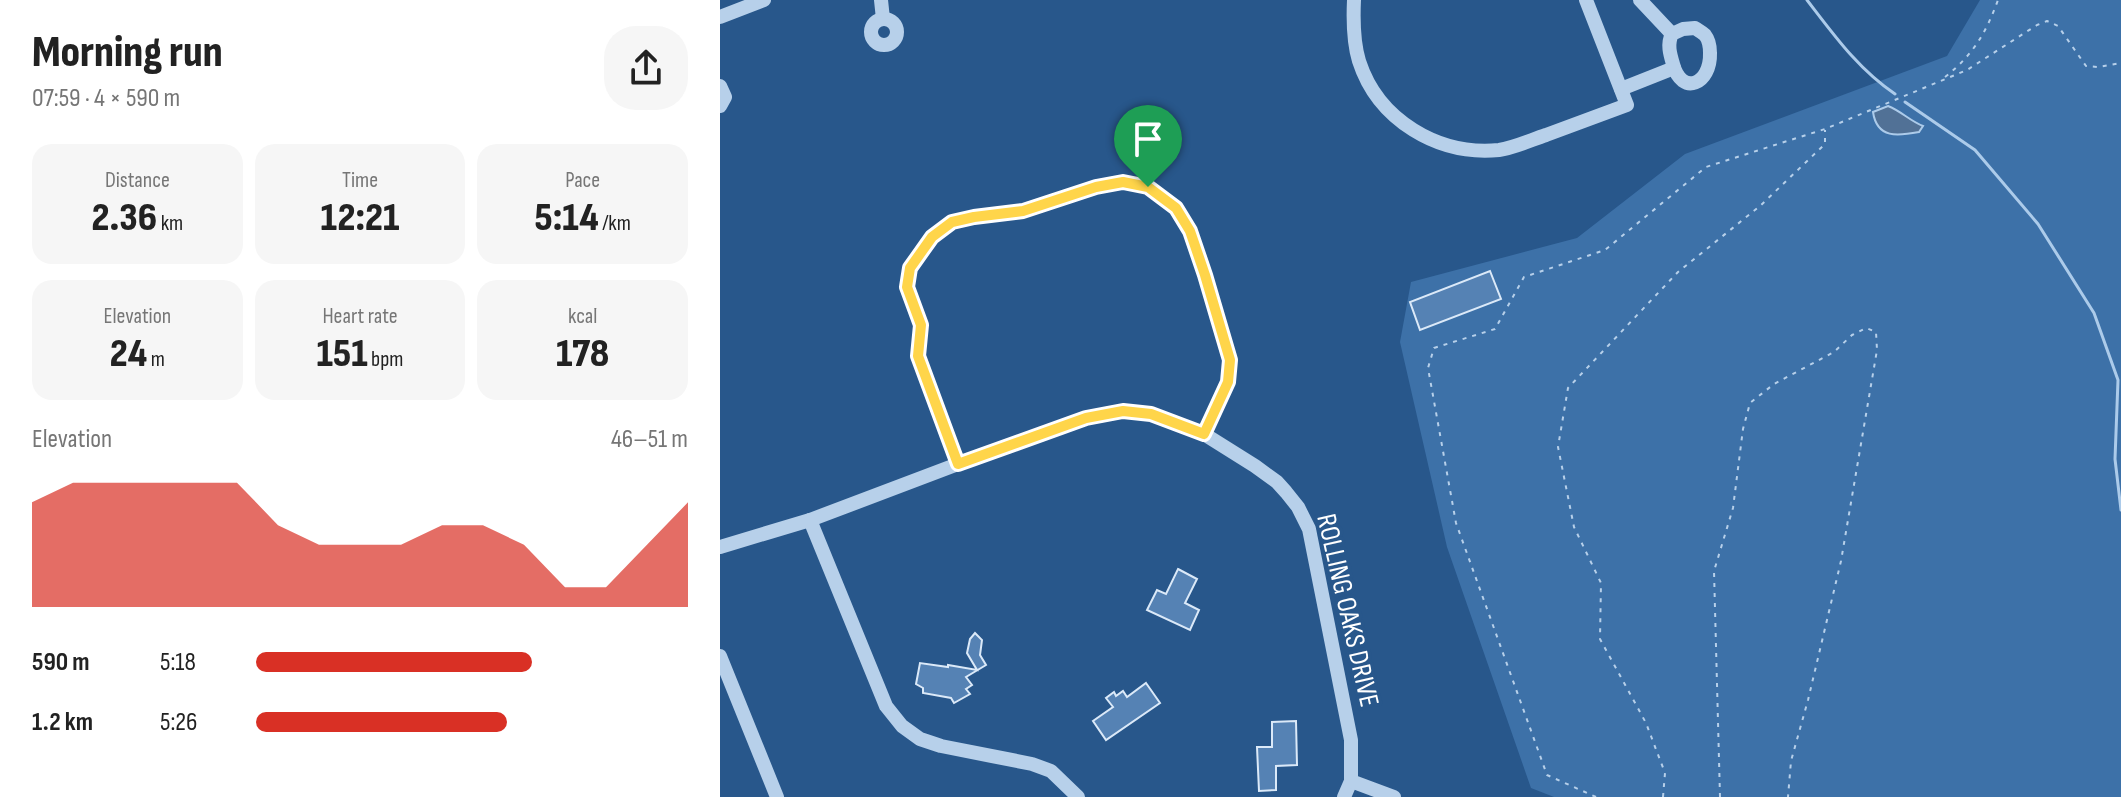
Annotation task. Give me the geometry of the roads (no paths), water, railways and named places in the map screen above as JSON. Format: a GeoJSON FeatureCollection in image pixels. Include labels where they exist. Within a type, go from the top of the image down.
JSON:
{"type":"FeatureCollection","features":[{"type":"Feature","properties":{"kind":"street"},"geometry":{"type":"LineString","coordinates":[[720,17],[764,0]]}},
{"type":"Feature","properties":{"kind":"street"},"geometry":{"type":"LineString","coordinates":[[881,0],[883,19]]}},
{"type":"Feature","properties":{"kind":"street"},"geometry":{"type":"LineString","coordinates":[[1354,0],[1353,30],[1359,62],[1376,97],[1403,124],[1437,143],[1471,151],[1501,150],[1627,105],[1586,0]]}},
{"type":"Feature","properties":{"kind":"street"},"geometry":{"type":"LineString","coordinates":[[1640,0],[1672,34]]}},
{"type":"Feature","properties":{"kind":"street"},"geometry":{"type":"LineString","coordinates":[[1695,28],[1706,36],[1710,61],[1702,80],[1685,82],[1679,78],[1669,48],[1672,34],[1695,28]]}},
{"type":"Feature","properties":{"kind":"street"},"geometry":{"type":"LineString","coordinates":[[1621,89],[1674,68]]}},
{"type":"Feature","properties":{"kind":"street"},"geometry":{"type":"LineString","coordinates":[[720,86],[725,97],[720,106]]}},
{"type":"Feature","properties":{"kind":"street"},"geometry":{"type":"LineString","coordinates":[[958,464],[918,356],[921,325],[907,287],[910,268],[932,237],[952,222],[1023,211],[1096,187],[1123,182],[1148,187],[1176,208],[1190,231],[1205,275],[1230,360],[1228,382],[1204,434]]}},
{"type":"Feature","properties":{"kind":"street","name":"ROLLING OAKS DRIVE"},"geometry":{"type":"LineString","coordinates":[[720,547],[810,520],[1086,418],[1123,411],[1151,414],[1204,434],[1277,482],[1298,507],[1309,529],[1351,740],[1351,781],[1344,797]]}},
{"type":"Feature","properties":{"kind":"street"},"geometry":{"type":"LineString","coordinates":[[810,520],[886,706],[902,726],[920,739],[941,746],[1032,764],[1051,771],[1078,797]]}},
{"type":"Feature","properties":{"kind":"street"},"geometry":{"type":"LineString","coordinates":[[720,656],[777,797]]}},
{"type":"Feature","properties":{"kind":"street"},"geometry":{"type":"LineString","coordinates":[[1351,781],[1394,797]]}},
{"type":"Feature","properties":{"kind":"waterway"},"geometry":{"type":"LineString","coordinates":[[1807,0],[1858,62],[1895,94]]}},
{"type":"Feature","properties":{"kind":"waterway"},"geometry":{"type":"LineString","coordinates":[[1905,102],[1975,150],[2038,224],[2094,313],[2118,380],[2115,459],[2121,510]]}}]}
